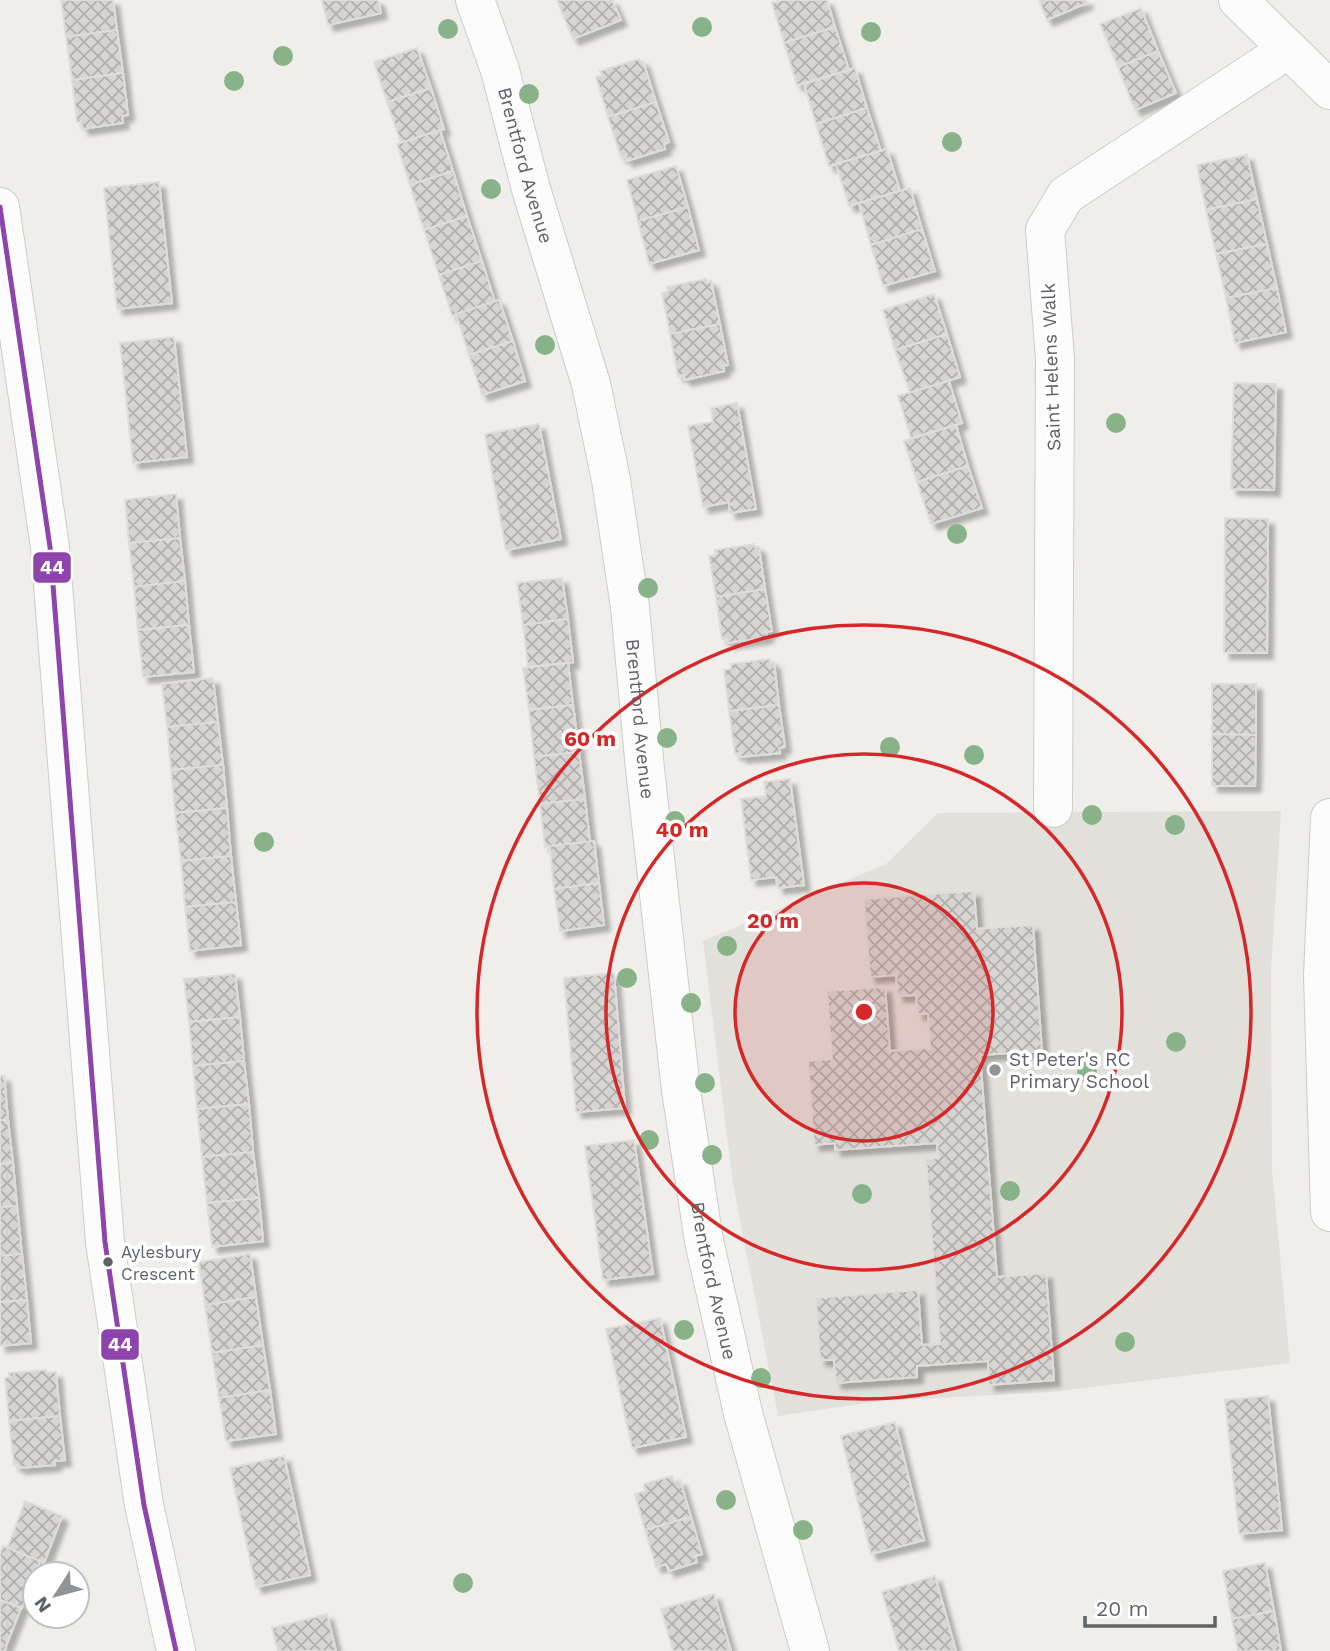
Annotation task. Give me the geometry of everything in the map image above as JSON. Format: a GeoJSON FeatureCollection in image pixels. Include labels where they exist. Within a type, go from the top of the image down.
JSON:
{"type":"FeatureCollection","features":[{"type":"Feature","properties":{"kind":"street","name":"Brentford Avenue"},"geometry":{"type":"LineString","coordinates":[[475,0],[500,69],[531,189],[591,384],[611,480],[630,607],[646,782],[681,1090],[704,1241],[743,1413],[810,1651]]}},
{"type":"Feature","properties":{"kind":"street"},"geometry":{"type":"LineString","coordinates":[[1238,0],[1330,90]]}},
{"type":"Feature","properties":{"kind":"street","name":"Saint Helens Walk"},"geometry":{"type":"LineString","coordinates":[[1053,808],[1055,359],[1045,230],[1066,195],[1287,50]]}},
{"type":"Feature","properties":{"kind":"street"},"geometry":{"type":"LineString","coordinates":[[0,207],[50,547],[105,1242],[144,1505],[176,1651]]}},
{"type":"Feature","properties":{"kind":"street"},"geometry":{"type":"LineString","coordinates":[[1330,818],[1323,975],[1330,1212]]}},
{"type":"Feature","properties":{"kind":"shaded area","name":"St Peter's RC Primary School"},"geometry":{"type":"Polygon","coordinates":[[[1281,811],[1271,970],[1272,1170],[1290,1363],[1050,1392],[879,1401],[778,1416],[733,1184],[703,941],[886,864],[938,813],[1281,811]]]}},
{"type":"Feature","properties":{"kind":"building"},"geometry":{"type":"Polygon","coordinates":[[[61,0],[113,0],[117,30],[66,37],[61,0]]]}},
{"type":"Feature","properties":{"kind":"building"},"geometry":{"type":"Polygon","coordinates":[[[322,0],[378,0],[381,13],[328,25],[322,0]]]}},
{"type":"Feature","properties":{"kind":"building"},"geometry":{"type":"Polygon","coordinates":[[[557,0],[612,0],[621,20],[573,39],[557,0]]]}},
{"type":"Feature","properties":{"kind":"building"},"geometry":{"type":"Polygon","coordinates":[[[781,0],[827,0],[835,27],[784,43],[772,3],[781,0]]]}},
{"type":"Feature","properties":{"kind":"building"},"geometry":{"type":"Polygon","coordinates":[[[1039,0],[1086,0],[1087,3],[1047,20],[1039,0]]]}},
{"type":"Feature","properties":{"kind":"building"},"geometry":{"type":"Polygon","coordinates":[[[1141,8],[1158,51],[1118,67],[1100,24],[1141,8]]]}},
{"type":"Feature","properties":{"kind":"building"},"geometry":{"type":"Polygon","coordinates":[[[835,27],[849,70],[797,85],[784,43],[835,27]]]}},
{"type":"Feature","properties":{"kind":"building"},"geometry":{"type":"Polygon","coordinates":[[[117,30],[123,73],[72,80],[66,37],[117,30]]]}},
{"type":"Feature","properties":{"kind":"building"},"geometry":{"type":"Polygon","coordinates":[[[417,48],[431,88],[387,102],[374,62],[417,48]]]}},
{"type":"Feature","properties":{"kind":"building"},"geometry":{"type":"Polygon","coordinates":[[[1158,51],[1176,93],[1135,110],[1118,67],[1158,51]]]}},
{"type":"Feature","properties":{"kind":"building"},"geometry":{"type":"Polygon","coordinates":[[[639,59],[640,62],[643,61],[656,102],[608,117],[596,77],[602,75],[600,71],[639,59]]]}},
{"type":"Feature","properties":{"kind":"building"},"geometry":{"type":"Polygon","coordinates":[[[855,68],[867,108],[816,124],[804,84],[855,68]]]}},
{"type":"Feature","properties":{"kind":"building"},"geometry":{"type":"Polygon","coordinates":[[[123,73],[128,115],[122,116],[123,123],[83,129],[81,122],[77,122],[72,80],[123,73]]]}},
{"type":"Feature","properties":{"kind":"building"},"geometry":{"type":"Polygon","coordinates":[[[431,88],[444,129],[401,143],[387,102],[431,88]]]}},
{"type":"Feature","properties":{"kind":"building"},"geometry":{"type":"Polygon","coordinates":[[[656,102],[669,142],[664,144],[665,149],[627,161],[626,156],[621,157],[608,117],[656,102]]]}},
{"type":"Feature","properties":{"kind":"building"},"geometry":{"type":"Polygon","coordinates":[[[867,108],[881,151],[829,166],[816,124],[867,108]]]}},
{"type":"Feature","properties":{"kind":"building"},"geometry":{"type":"Polygon","coordinates":[[[440,130],[453,171],[410,185],[397,144],[440,130]]]}},
{"type":"Feature","properties":{"kind":"building"},"geometry":{"type":"Polygon","coordinates":[[[887,149],[900,191],[849,206],[836,164],[887,149]]]}},
{"type":"Feature","properties":{"kind":"building"},"geometry":{"type":"Polygon","coordinates":[[[1247,155],[1257,199],[1206,210],[1197,165],[1247,155]]]}},
{"type":"Feature","properties":{"kind":"building"},"geometry":{"type":"Polygon","coordinates":[[[676,166],[688,207],[638,221],[627,180],[676,166]]]}},
{"type":"Feature","properties":{"kind":"building"},"geometry":{"type":"Polygon","coordinates":[[[453,171],[467,216],[424,230],[410,185],[453,171]]]}},
{"type":"Feature","properties":{"kind":"building"},"geometry":{"type":"Polygon","coordinates":[[[159,182],[172,303],[117,309],[104,188],[159,182]]]}},
{"type":"Feature","properties":{"kind":"building"},"geometry":{"type":"Polygon","coordinates":[[[910,188],[922,229],[871,245],[859,203],[910,188]]]}},
{"type":"Feature","properties":{"kind":"building"},"geometry":{"type":"Polygon","coordinates":[[[1257,199],[1267,244],[1216,254],[1206,210],[1257,199]]]}},
{"type":"Feature","properties":{"kind":"building"},"geometry":{"type":"Polygon","coordinates":[[[688,207],[699,250],[649,264],[638,221],[688,207]]]}},
{"type":"Feature","properties":{"kind":"building"},"geometry":{"type":"Polygon","coordinates":[[[467,216],[482,261],[439,275],[424,230],[467,216]]]}},
{"type":"Feature","properties":{"kind":"building"},"geometry":{"type":"Polygon","coordinates":[[[922,229],[935,271],[883,286],[871,245],[922,229]]]}},
{"type":"Feature","properties":{"kind":"building"},"geometry":{"type":"Polygon","coordinates":[[[1267,244],[1277,288],[1226,298],[1216,254],[1267,244]]]}},
{"type":"Feature","properties":{"kind":"building"},"geometry":{"type":"Polygon","coordinates":[[[482,261],[495,302],[452,316],[439,275],[482,261]]]}},
{"type":"Feature","properties":{"kind":"building"},"geometry":{"type":"Polygon","coordinates":[[[706,279],[707,282],[711,281],[720,324],[670,334],[662,293],[669,291],[667,287],[706,279]]]}},
{"type":"Feature","properties":{"kind":"building"},"geometry":{"type":"Polygon","coordinates":[[[1277,288],[1286,332],[1235,343],[1226,298],[1277,288]]]}},
{"type":"Feature","properties":{"kind":"building"},"geometry":{"type":"Polygon","coordinates":[[[934,294],[947,334],[895,350],[883,310],[934,294]]]}},
{"type":"Feature","properties":{"kind":"building"},"geometry":{"type":"Polygon","coordinates":[[[499,300],[513,341],[469,355],[456,314],[499,300]]]}},
{"type":"Feature","properties":{"kind":"building"},"geometry":{"type":"Polygon","coordinates":[[[720,324],[728,365],[723,366],[724,371],[685,380],[684,375],[678,376],[670,334],[720,324]]]}},
{"type":"Feature","properties":{"kind":"building"},"geometry":{"type":"Polygon","coordinates":[[[947,334],[960,377],[910,393],[895,350],[947,334]]]}},
{"type":"Feature","properties":{"kind":"building"},"geometry":{"type":"Polygon","coordinates":[[[174,337],[187,457],[133,463],[120,343],[174,337]]]}},
{"type":"Feature","properties":{"kind":"building"},"geometry":{"type":"Polygon","coordinates":[[[513,341],[525,381],[482,395],[469,355],[513,341]]]}},
{"type":"Feature","properties":{"kind":"building"},"geometry":{"type":"Polygon","coordinates":[[[949,381],[962,423],[911,438],[898,396],[949,381]]]}},
{"type":"Feature","properties":{"kind":"building"},"geometry":{"type":"Polygon","coordinates":[[[1234,383],[1276,384],[1274,490],[1231,489],[1234,383]]]}},
{"type":"Feature","properties":{"kind":"building"},"geometry":{"type":"Polygon","coordinates":[[[737,403],[756,509],[730,513],[729,502],[703,507],[688,426],[713,422],[711,408],[737,403]]]}},
{"type":"Feature","properties":{"kind":"building"},"geometry":{"type":"Polygon","coordinates":[[[539,424],[561,539],[506,550],[485,434],[539,424]]]}},
{"type":"Feature","properties":{"kind":"building"},"geometry":{"type":"Polygon","coordinates":[[[956,425],[968,466],[917,482],[904,441],[956,425]]]}},
{"type":"Feature","properties":{"kind":"building"},"geometry":{"type":"Polygon","coordinates":[[[968,466],[982,508],[931,524],[917,482],[968,466]]]}},
{"type":"Feature","properties":{"kind":"building"},"geometry":{"type":"Polygon","coordinates":[[[176,494],[180,538],[129,543],[125,500],[176,494]]]}},
{"type":"Feature","properties":{"kind":"building"},"geometry":{"type":"Polygon","coordinates":[[[1225,518],[1268,519],[1267,653],[1224,653],[1225,518]]]}},
{"type":"Feature","properties":{"kind":"building"},"geometry":{"type":"Polygon","coordinates":[[[180,538],[185,581],[134,587],[129,543],[180,538]]]}},
{"type":"Feature","properties":{"kind":"building"},"geometry":{"type":"Polygon","coordinates":[[[754,544],[759,547],[765,589],[716,597],[709,556],[716,555],[715,550],[754,544]]]}},
{"type":"Feature","properties":{"kind":"building"},"geometry":{"type":"Polygon","coordinates":[[[562,578],[568,619],[523,625],[517,583],[562,578]]]}},
{"type":"Feature","properties":{"kind":"building"},"geometry":{"type":"Polygon","coordinates":[[[185,581],[189,625],[138,630],[134,587],[185,581]]]}},
{"type":"Feature","properties":{"kind":"building"},"geometry":{"type":"Polygon","coordinates":[[[765,589],[772,631],[766,632],[767,637],[728,643],[727,639],[722,639],[716,597],[765,589]]]}},
{"type":"Feature","properties":{"kind":"building"},"geometry":{"type":"Polygon","coordinates":[[[568,619],[573,662],[528,667],[523,625],[568,619]]]}},
{"type":"Feature","properties":{"kind":"building"},"geometry":{"type":"Polygon","coordinates":[[[189,625],[194,672],[143,677],[138,630],[189,625]]]}},
{"type":"Feature","properties":{"kind":"building"},"geometry":{"type":"Polygon","coordinates":[[[770,659],[771,663],[774,662],[779,705],[729,711],[724,670],[731,669],[731,664],[770,659]]]}},
{"type":"Feature","properties":{"kind":"building"},"geometry":{"type":"Polygon","coordinates":[[[568,663],[573,705],[529,710],[523,668],[568,663]]]}},
{"type":"Feature","properties":{"kind":"building"},"geometry":{"type":"Polygon","coordinates":[[[213,678],[218,722],[167,727],[162,684],[213,678]]]}},
{"type":"Feature","properties":{"kind":"building"},"geometry":{"type":"Polygon","coordinates":[[[1212,684],[1256,684],[1256,735],[1212,734],[1212,684]]]}},
{"type":"Feature","properties":{"kind":"building"},"geometry":{"type":"Polygon","coordinates":[[[573,705],[579,752],[534,757],[529,710],[573,705]]]}},
{"type":"Feature","properties":{"kind":"building"},"geometry":{"type":"Polygon","coordinates":[[[779,705],[785,747],[779,748],[780,753],[741,757],[740,753],[735,754],[729,711],[779,705]]]}},
{"type":"Feature","properties":{"kind":"building"},"geometry":{"type":"Polygon","coordinates":[[[218,722],[223,765],[171,770],[167,727],[218,722]]]}},
{"type":"Feature","properties":{"kind":"building"},"geometry":{"type":"Polygon","coordinates":[[[1212,734],[1256,735],[1255,786],[1212,786],[1212,734]]]}},
{"type":"Feature","properties":{"kind":"building"},"geometry":{"type":"Polygon","coordinates":[[[579,752],[585,799],[540,804],[534,757],[579,752]]]}},
{"type":"Feature","properties":{"kind":"building"},"geometry":{"type":"Polygon","coordinates":[[[223,765],[227,808],[175,813],[171,770],[223,765]]]}},
{"type":"Feature","properties":{"kind":"building"},"geometry":{"type":"Polygon","coordinates":[[[790,779],[804,885],[778,888],[776,877],[751,880],[741,799],[766,796],[764,782],[790,779]]]}},
{"type":"Feature","properties":{"kind":"building"},"geometry":{"type":"Polygon","coordinates":[[[585,799],[590,842],[545,847],[540,804],[585,799]]]}},
{"type":"Feature","properties":{"kind":"building"},"geometry":{"type":"Polygon","coordinates":[[[227,808],[231,856],[181,861],[175,813],[227,808]]]}},
{"type":"Feature","properties":{"kind":"building"},"geometry":{"type":"Polygon","coordinates":[[[594,841],[599,883],[554,889],[550,846],[594,841]]]}},
{"type":"Feature","properties":{"kind":"building"},"geometry":{"type":"Polygon","coordinates":[[[231,856],[236,902],[185,907],[181,861],[231,856]]]}},
{"type":"Feature","properties":{"kind":"building"},"geometry":{"type":"Polygon","coordinates":[[[599,883],[604,925],[560,931],[554,889],[599,883]]]}},
{"type":"Feature","properties":{"kind":"building"},"geometry":{"type":"Polygon","coordinates":[[[974,891],[977,929],[1033,925],[1042,1051],[980,1055],[997,1277],[1046,1273],[1054,1380],[989,1385],[988,1361],[917,1366],[917,1377],[836,1383],[834,1360],[820,1360],[816,1298],[918,1290],[922,1345],[940,1344],[926,1159],[938,1158],[937,1143],[835,1150],[835,1143],[814,1145],[808,1061],[832,1059],[827,991],[885,987],[890,1051],[930,1048],[928,1014],[918,1014],[916,995],[898,996],[896,975],[870,977],[864,899],[974,891]]]}},
{"type":"Feature","properties":{"kind":"building"},"geometry":{"type":"Polygon","coordinates":[[[236,902],[241,945],[190,951],[185,907],[236,902]]]}},
{"type":"Feature","properties":{"kind":"building"},"geometry":{"type":"Polygon","coordinates":[[[614,973],[625,1108],[576,1112],[564,978],[614,973]]]}},
{"type":"Feature","properties":{"kind":"building"},"geometry":{"type":"Polygon","coordinates":[[[235,974],[240,1017],[189,1022],[184,979],[235,974]]]}},
{"type":"Feature","properties":{"kind":"building"},"geometry":{"type":"Polygon","coordinates":[[[240,1017],[244,1061],[193,1066],[189,1022],[240,1017]]]}},
{"type":"Feature","properties":{"kind":"building"},"geometry":{"type":"Polygon","coordinates":[[[244,1061],[249,1104],[197,1109],[193,1066],[244,1061]]]}},
{"type":"Feature","properties":{"kind":"building"},"geometry":{"type":"Polygon","coordinates":[[[0,1076],[4,1076],[8,1120],[0,1120],[0,1076]]]}},
{"type":"Feature","properties":{"kind":"building"},"geometry":{"type":"Polygon","coordinates":[[[249,1104],[253,1152],[202,1157],[197,1109],[249,1104]]]}},
{"type":"Feature","properties":{"kind":"building"},"geometry":{"type":"Polygon","coordinates":[[[0,1120],[8,1120],[13,1163],[0,1164],[0,1120]]]}},
{"type":"Feature","properties":{"kind":"building"},"geometry":{"type":"Polygon","coordinates":[[[634,1140],[653,1274],[603,1280],[585,1146],[634,1140]]]}},
{"type":"Feature","properties":{"kind":"building"},"geometry":{"type":"Polygon","coordinates":[[[253,1152],[259,1198],[207,1203],[202,1157],[253,1152]]]}},
{"type":"Feature","properties":{"kind":"building"},"geometry":{"type":"Polygon","coordinates":[[[13,1163],[17,1206],[0,1207],[0,1164],[13,1163]]]}},
{"type":"Feature","properties":{"kind":"building"},"geometry":{"type":"Polygon","coordinates":[[[259,1198],[263,1241],[212,1247],[207,1203],[259,1198]]]}},
{"type":"Feature","properties":{"kind":"building"},"geometry":{"type":"Polygon","coordinates":[[[17,1206],[22,1254],[0,1256],[0,1207],[17,1206]]]}},
{"type":"Feature","properties":{"kind":"building"},"geometry":{"type":"Polygon","coordinates":[[[22,1254],[27,1300],[0,1302],[0,1256],[22,1254]]]}},
{"type":"Feature","properties":{"kind":"building"},"geometry":{"type":"Polygon","coordinates":[[[250,1254],[256,1297],[205,1305],[199,1262],[250,1254]]]}},
{"type":"Feature","properties":{"kind":"building"},"geometry":{"type":"Polygon","coordinates":[[[256,1297],[263,1345],[212,1353],[205,1305],[256,1297]]]}},
{"type":"Feature","properties":{"kind":"building"},"geometry":{"type":"Polygon","coordinates":[[[27,1300],[31,1343],[0,1346],[0,1302],[27,1300]]]}},
{"type":"Feature","properties":{"kind":"building"},"geometry":{"type":"Polygon","coordinates":[[[660,1318],[686,1437],[632,1448],[606,1329],[660,1318]]]}},
{"type":"Feature","properties":{"kind":"building"},"geometry":{"type":"Polygon","coordinates":[[[263,1345],[270,1390],[219,1398],[212,1353],[263,1345]]]}},
{"type":"Feature","properties":{"kind":"building"},"geometry":{"type":"Polygon","coordinates":[[[46,1370],[46,1373],[56,1372],[60,1416],[9,1421],[5,1378],[10,1377],[9,1373],[46,1370]]]}},
{"type":"Feature","properties":{"kind":"building"},"geometry":{"type":"Polygon","coordinates":[[[270,1390],[276,1434],[226,1441],[219,1398],[270,1390]]]}},
{"type":"Feature","properties":{"kind":"building"},"geometry":{"type":"Polygon","coordinates":[[[1268,1396],[1282,1530],[1239,1534],[1225,1400],[1268,1396]]]}},
{"type":"Feature","properties":{"kind":"building"},"geometry":{"type":"Polygon","coordinates":[[[60,1416],[65,1460],[55,1461],[55,1465],[19,1468],[19,1464],[14,1465],[9,1421],[60,1416]]]}},
{"type":"Feature","properties":{"kind":"building"},"geometry":{"type":"Polygon","coordinates":[[[895,1422],[924,1540],[871,1554],[841,1436],[895,1422]]]}},
{"type":"Feature","properties":{"kind":"building"},"geometry":{"type":"Polygon","coordinates":[[[284,1456],[310,1575],[256,1587],[230,1468],[284,1456]]]}},
{"type":"Feature","properties":{"kind":"building"},"geometry":{"type":"Polygon","coordinates":[[[672,1476],[674,1482],[680,1480],[691,1517],[645,1530],[635,1494],[645,1491],[644,1484],[672,1476]]]}},
{"type":"Feature","properties":{"kind":"building"},"geometry":{"type":"Polygon","coordinates":[[[25,1501],[62,1516],[45,1560],[36,1560],[7,1549],[25,1501]]]}},
{"type":"Feature","properties":{"kind":"building"},"geometry":{"type":"Polygon","coordinates":[[[691,1517],[702,1554],[695,1556],[697,1562],[669,1571],[666,1564],[656,1567],[645,1530],[691,1517]]]}},
{"type":"Feature","properties":{"kind":"building"},"geometry":{"type":"Polygon","coordinates":[[[3,1546],[38,1560],[21,1560],[21,1608],[0,1600],[0,1554],[3,1546]]]}},
{"type":"Feature","properties":{"kind":"building"},"geometry":{"type":"Polygon","coordinates":[[[1265,1563],[1274,1611],[1232,1619],[1223,1571],[1265,1563]]]}},
{"type":"Feature","properties":{"kind":"building"},"geometry":{"type":"Polygon","coordinates":[[[935,1576],[956,1651],[899,1651],[882,1592],[935,1576]]]}},
{"type":"Feature","properties":{"kind":"building"},"geometry":{"type":"Polygon","coordinates":[[[714,1594],[731,1651],[673,1651],[661,1609],[714,1594]]]}},
{"type":"Feature","properties":{"kind":"building"},"geometry":{"type":"Polygon","coordinates":[[[0,1600],[21,1608],[4,1651],[0,1651],[0,1600]]]}},
{"type":"Feature","properties":{"kind":"building"},"geometry":{"type":"Polygon","coordinates":[[[1274,1611],[1281,1651],[1238,1651],[1232,1619],[1274,1611]]]}},
{"type":"Feature","properties":{"kind":"building"},"geometry":{"type":"Polygon","coordinates":[[[327,1614],[336,1651],[278,1651],[272,1628],[327,1614]]]}},
{"type":"Feature","properties":{"kind":"transit line","name":"44"},"geometry":{"type":"LineString","coordinates":[[0,207],[50,547],[105,1242],[144,1505],[176,1651]]}},
{"type":"Feature","properties":{"kind":"place","name":"St Peter's RC Primary School"},"geometry":{"type":"Point","coordinates":[995,1070]}},
{"type":"Feature","properties":{"kind":"place","name":"Aylesbury Crescent"},"geometry":{"type":"Point","coordinates":[108,1262]}}]}
